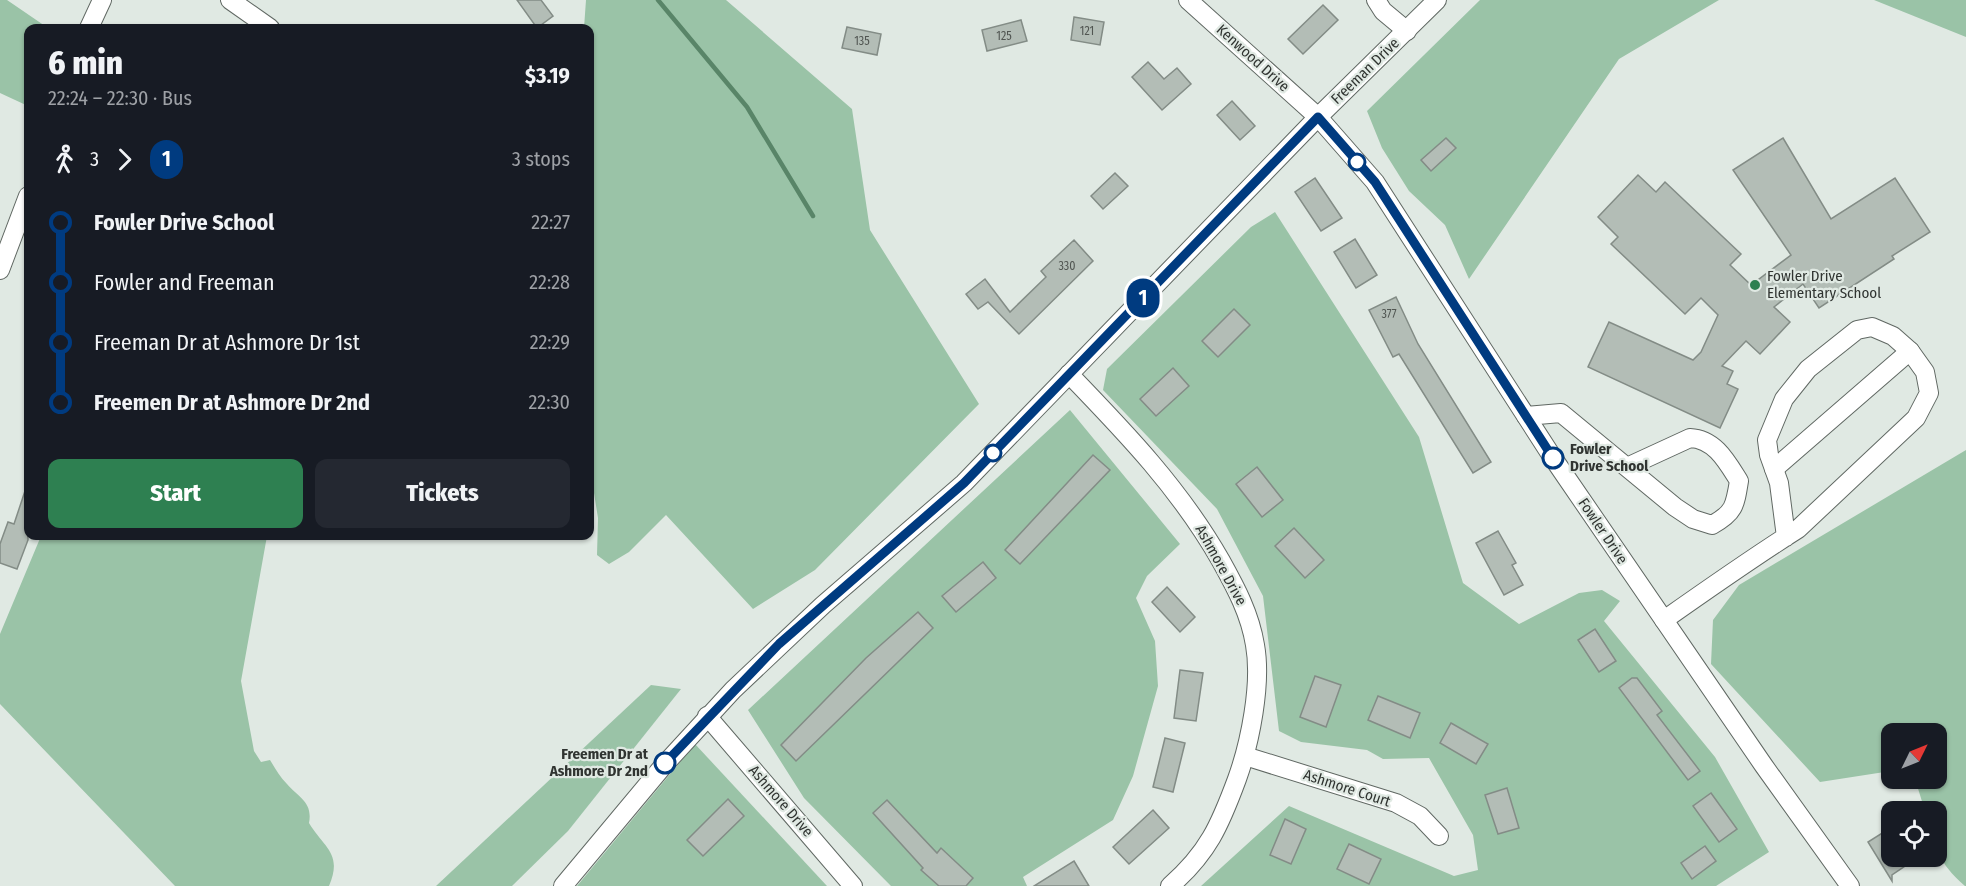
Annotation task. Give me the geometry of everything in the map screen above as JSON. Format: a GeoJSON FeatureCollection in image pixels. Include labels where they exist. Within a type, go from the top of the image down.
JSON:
{"type":"FeatureCollection","features":[{"type":"Feature","properties":{"kind":"street"},"geometry":{"type":"LineString","coordinates":[[91,24],[102,0]]}},
{"type":"Feature","properties":{"kind":"street"},"geometry":{"type":"LineString","coordinates":[[230,0],[264,24]]}},
{"type":"Feature","properties":{"kind":"street","name":"Kenwood Drive"},"geometry":{"type":"LineString","coordinates":[[1188,0],[1318,117]]}},
{"type":"Feature","properties":{"kind":"street"},"geometry":{"type":"LineString","coordinates":[[1376,0],[1383,10],[1407,31]]}},
{"type":"Feature","properties":{"kind":"street","name":"Freeman Drive"},"geometry":{"type":"LineString","coordinates":[[563,886],[707,716],[796,628],[964,483],[1318,117],[1437,0]]}},
{"type":"Feature","properties":{"kind":"street","name":"Fowler Drive"},"geometry":{"type":"LineString","coordinates":[[1318,117],[1375,182],[1526,416],[1664,620],[1850,886]]}},
{"type":"Feature","properties":{"kind":"street"},"geometry":{"type":"LineString","coordinates":[[0,270],[24,207]]}},
{"type":"Feature","properties":{"kind":"street"},"geometry":{"type":"LineString","coordinates":[[1664,620],[1798,529],[1916,418],[1929,393],[1925,372],[1910,351],[1893,336],[1872,327],[1857,330],[1808,369],[1784,399],[1767,440],[1779,483],[1786,537]]}},
{"type":"Feature","properties":{"kind":"street"},"geometry":{"type":"LineString","coordinates":[[1774,469],[1910,351]]}},
{"type":"Feature","properties":{"kind":"street","name":"Ashmore Drive"},"geometry":{"type":"LineString","coordinates":[[1069,374],[1144,452],[1175,489],[1203,530],[1240,594],[1256,646],[1256,681],[1245,756],[1213,838],[1195,862],[1170,886]]}},
{"type":"Feature","properties":{"kind":"street"},"geometry":{"type":"LineString","coordinates":[[1526,416],[1561,413],[1627,466],[1693,519],[1712,525],[1728,516],[1736,502],[1739,481],[1720,452],[1701,439],[1690,438],[1627,466]]}},
{"type":"Feature","properties":{"kind":"street","name":"Ashmore Drive"},"geometry":{"type":"LineString","coordinates":[[707,716],[854,886]]}},
{"type":"Feature","properties":{"kind":"street","name":"Ashmore Court"},"geometry":{"type":"LineString","coordinates":[[1245,756],[1396,803],[1420,816],[1439,836]]}},
{"type":"Feature","properties":{"kind":"green space"},"geometry":{"type":"Polygon","coordinates":[[[0,0],[7,0],[42,24],[24,24],[24,104],[0,93],[0,0]]]}},
{"type":"Feature","properties":{"kind":"green space"},"geometry":{"type":"Polygon","coordinates":[[[586,0],[726,0],[852,109],[870,230],[979,404],[815,570],[753,609],[666,515],[629,552],[609,564],[597,555],[598,518],[594,493],[594,24],[584,24],[586,0]]]}},
{"type":"Feature","properties":{"kind":"green space"},"geometry":{"type":"Polygon","coordinates":[[[1480,0],[1719,0],[1619,59],[1469,279],[1445,225],[1409,191],[1382,148],[1367,111],[1480,0]]]}},
{"type":"Feature","properties":{"kind":"green space"},"geometry":{"type":"Polygon","coordinates":[[[1874,0],[1966,0],[1966,37],[1874,0]]]}},
{"type":"Feature","properties":{"kind":"green space"},"geometry":{"type":"Polygon","coordinates":[[[1275,212],[1419,437],[1463,583],[1519,624],[1579,593],[1602,590],[1620,601],[1604,621],[1715,757],[1769,852],[1716,886],[1201,886],[1289,806],[1454,876],[1478,870],[1473,835],[1429,758],[1383,759],[1367,750],[1301,742],[1279,731],[1263,596],[1217,509],[1103,390],[1107,369],[1251,227],[1275,212]]]}},
{"type":"Feature","properties":{"kind":"green space"},"geometry":{"type":"Polygon","coordinates":[[[1070,410],[1180,544],[1147,576],[1136,598],[1155,641],[1158,686],[1133,776],[1113,820],[1023,877],[1027,886],[891,886],[804,798],[748,710],[1070,410]]]}},
{"type":"Feature","properties":{"kind":"green space"},"geometry":{"type":"Polygon","coordinates":[[[1966,450],[1966,886],[1947,867],[1947,801],[1922,801],[1918,789],[1947,789],[1947,723],[1881,723],[1881,773],[1820,782],[1711,664],[1713,620],[1739,585],[1966,450]]]}},
{"type":"Feature","properties":{"kind":"green space"},"geometry":{"type":"Polygon","coordinates":[[[39,540],[266,540],[241,681],[254,751],[261,762],[270,760],[282,778],[307,805],[309,823],[333,858],[333,875],[329,886],[175,886],[0,704],[0,634],[39,540]]]}},
{"type":"Feature","properties":{"kind":"green space"},"geometry":{"type":"Polygon","coordinates":[[[651,685],[681,689],[568,831],[512,886],[436,886],[651,685]]]}},
{"type":"Feature","properties":{"kind":"green space"},"geometry":{"type":"Polygon","coordinates":[[[695,744],[827,886],[577,886],[695,744]]]}},
{"type":"Feature","properties":{"kind":"building"},"geometry":{"type":"Polygon","coordinates":[[[517,0],[541,0],[553,16],[542,24],[534,24],[517,0]]]}},
{"type":"Feature","properties":{"kind":"building"},"geometry":{"type":"Polygon","coordinates":[[[1323,5],[1338,20],[1303,54],[1288,39],[1323,5]]]}},
{"type":"Feature","properties":{"kind":"building"},"geometry":{"type":"Polygon","coordinates":[[[1074,17],[1104,22],[1100,45],[1071,40],[1074,17]]]}},
{"type":"Feature","properties":{"kind":"building"},"geometry":{"type":"Polygon","coordinates":[[[1021,20],[1027,41],[987,51],[982,30],[1021,20]]]}},
{"type":"Feature","properties":{"kind":"building"},"geometry":{"type":"Polygon","coordinates":[[[847,27],[881,34],[877,55],[842,48],[847,27]]]}},
{"type":"Feature","properties":{"kind":"building"},"geometry":{"type":"Polygon","coordinates":[[[1148,62],[1164,79],[1177,68],[1191,84],[1162,110],[1132,77],[1148,62]]]}},
{"type":"Feature","properties":{"kind":"building"},"geometry":{"type":"Polygon","coordinates":[[[1232,101],[1255,126],[1240,140],[1217,115],[1232,101]]]}},
{"type":"Feature","properties":{"kind":"building"},"geometry":{"type":"Polygon","coordinates":[[[1446,138],[1456,148],[1431,171],[1421,160],[1446,138]]]}},
{"type":"Feature","properties":{"kind":"building"},"geometry":{"type":"Polygon","coordinates":[[[1783,138],[1831,219],[1895,178],[1930,232],[1892,256],[1894,259],[1819,308],[1803,284],[1774,307],[1790,322],[1760,354],[1746,341],[1722,366],[1733,371],[1727,384],[1738,389],[1720,428],[1588,367],[1609,322],[1693,360],[1701,352],[1718,315],[1701,298],[1685,314],[1611,244],[1618,237],[1598,217],[1638,175],[1656,192],[1665,182],[1741,254],[1730,265],[1751,285],[1791,255],[1733,170],[1783,138]]]}},
{"type":"Feature","properties":{"kind":"building"},"geometry":{"type":"Polygon","coordinates":[[[1115,173],[1128,186],[1103,209],[1091,196],[1115,173]]]}},
{"type":"Feature","properties":{"kind":"building"},"geometry":{"type":"Polygon","coordinates":[[[1315,178],[1342,218],[1321,231],[1295,192],[1315,178]]]}},
{"type":"Feature","properties":{"kind":"building"},"geometry":{"type":"Polygon","coordinates":[[[1355,239],[1377,275],[1356,288],[1334,252],[1355,239]]]}},
{"type":"Feature","properties":{"kind":"building"},"geometry":{"type":"Polygon","coordinates":[[[1074,240],[1093,261],[1019,334],[988,302],[978,309],[966,294],[985,279],[1010,312],[1046,277],[1041,271],[1074,240]]]}},
{"type":"Feature","properties":{"kind":"building"},"geometry":{"type":"Polygon","coordinates":[[[1396,297],[1418,344],[1491,462],[1473,473],[1399,354],[1393,357],[1369,310],[1396,297]]]}},
{"type":"Feature","properties":{"kind":"building"},"geometry":{"type":"Polygon","coordinates":[[[1234,309],[1250,325],[1218,357],[1202,341],[1234,309]]]}},
{"type":"Feature","properties":{"kind":"building"},"geometry":{"type":"Polygon","coordinates":[[[1173,368],[1189,386],[1156,416],[1140,399],[1173,368]]]}},
{"type":"Feature","properties":{"kind":"building"},"geometry":{"type":"Polygon","coordinates":[[[1093,455],[1110,470],[1020,564],[1005,550],[1093,455]]]}},
{"type":"Feature","properties":{"kind":"building"},"geometry":{"type":"Polygon","coordinates":[[[1257,467],[1283,500],[1262,517],[1236,484],[1257,467]]]}},
{"type":"Feature","properties":{"kind":"building"},"geometry":{"type":"Polygon","coordinates":[[[24,494],[24,540],[28,540],[17,569],[0,563],[0,544],[8,522],[14,524],[24,494]]]}},
{"type":"Feature","properties":{"kind":"building"},"geometry":{"type":"Polygon","coordinates":[[[1294,528],[1324,560],[1305,578],[1275,546],[1294,528]]]}},
{"type":"Feature","properties":{"kind":"building"},"geometry":{"type":"Polygon","coordinates":[[[1498,531],[1516,563],[1512,565],[1523,585],[1504,595],[1476,543],[1498,531]]]}},
{"type":"Feature","properties":{"kind":"building"},"geometry":{"type":"Polygon","coordinates":[[[983,562],[996,578],[956,612],[942,596],[983,562]]]}},
{"type":"Feature","properties":{"kind":"building"},"geometry":{"type":"Polygon","coordinates":[[[1167,587],[1195,617],[1180,632],[1152,602],[1167,587]]]}},
{"type":"Feature","properties":{"kind":"building"},"geometry":{"type":"Polygon","coordinates":[[[918,612],[933,628],[796,761],[781,745],[866,658],[918,612]]]}},
{"type":"Feature","properties":{"kind":"building"},"geometry":{"type":"Polygon","coordinates":[[[1595,629],[1616,661],[1599,672],[1578,640],[1595,629]]]}},
{"type":"Feature","properties":{"kind":"building"},"geometry":{"type":"Polygon","coordinates":[[[1180,670],[1203,673],[1196,721],[1174,718],[1180,670]]]}},
{"type":"Feature","properties":{"kind":"building"},"geometry":{"type":"Polygon","coordinates":[[[1315,676],[1341,685],[1326,727],[1300,717],[1315,676]]]}},
{"type":"Feature","properties":{"kind":"building"},"geometry":{"type":"Polygon","coordinates":[[[1632,678],[1637,678],[1662,711],[1657,715],[1700,771],[1688,780],[1619,688],[1632,678]]]}},
{"type":"Feature","properties":{"kind":"building"},"geometry":{"type":"Polygon","coordinates":[[[1378,696],[1420,713],[1410,738],[1368,720],[1378,696]]]}},
{"type":"Feature","properties":{"kind":"building"},"geometry":{"type":"Polygon","coordinates":[[[1451,723],[1488,744],[1476,764],[1440,743],[1451,723]]]}},
{"type":"Feature","properties":{"kind":"building"},"geometry":{"type":"Polygon","coordinates":[[[1165,738],[1185,743],[1173,792],[1153,787],[1165,738]]]}},
{"type":"Feature","properties":{"kind":"building"},"geometry":{"type":"Polygon","coordinates":[[[1507,788],[1519,828],[1498,834],[1485,795],[1507,788]]]}},
{"type":"Feature","properties":{"kind":"building"},"geometry":{"type":"Polygon","coordinates":[[[1711,793],[1737,829],[1719,842],[1693,806],[1711,793]]]}},
{"type":"Feature","properties":{"kind":"building"},"geometry":{"type":"Polygon","coordinates":[[[728,799],[744,816],[703,856],[687,840],[728,799]]]}},
{"type":"Feature","properties":{"kind":"building"},"geometry":{"type":"Polygon","coordinates":[[[887,800],[937,853],[941,848],[973,878],[966,886],[939,886],[921,870],[923,868],[873,813],[887,800]]]}},
{"type":"Feature","properties":{"kind":"building"},"geometry":{"type":"Polygon","coordinates":[[[1153,810],[1169,828],[1129,864],[1113,847],[1153,810]]]}},
{"type":"Feature","properties":{"kind":"building"},"geometry":{"type":"Polygon","coordinates":[[[1285,819],[1306,829],[1291,864],[1270,855],[1285,819]]]}},
{"type":"Feature","properties":{"kind":"building"},"geometry":{"type":"Polygon","coordinates":[[[1881,834],[1881,863],[1868,842],[1881,834]]]}},
{"type":"Feature","properties":{"kind":"building"},"geometry":{"type":"Polygon","coordinates":[[[1349,844],[1381,859],[1369,884],[1337,869],[1349,844]]]}},
{"type":"Feature","properties":{"kind":"building"},"geometry":{"type":"Polygon","coordinates":[[[1705,846],[1716,861],[1692,879],[1681,863],[1705,846]]]}},
{"type":"Feature","properties":{"kind":"building"},"geometry":{"type":"Polygon","coordinates":[[[1074,861],[1089,886],[1034,886],[1074,861]]]}},
{"type":"Feature","properties":{"kind":"building"},"geometry":{"type":"Polygon","coordinates":[[[1883,867],[1904,867],[1892,875],[1892,881],[1883,867]]]}},
{"type":"Feature","properties":{"kind":"waterway"},"geometry":{"type":"LineString","coordinates":[[658,0],[747,107],[813,216]]}},
{"type":"Feature","properties":{"kind":"bus line","name":"1"},"geometry":{"type":"LineString","coordinates":[[665,763],[707,716],[779,644],[964,483],[1318,117],[1375,182],[1553,458]]}},
{"type":"Feature","properties":{"kind":"place","name":"Fowler Drive Elementary School"},"geometry":{"type":"Point","coordinates":[1755,285]}},
{"type":"Feature","properties":{"kind":"place","name":"Fowler Drive School"},"geometry":{"type":"Point","coordinates":[1553,458]}},
{"type":"Feature","properties":{"kind":"place","name":"Freemen Dr at Ashmore Dr 2nd"},"geometry":{"type":"Point","coordinates":[665,763]}}]}
